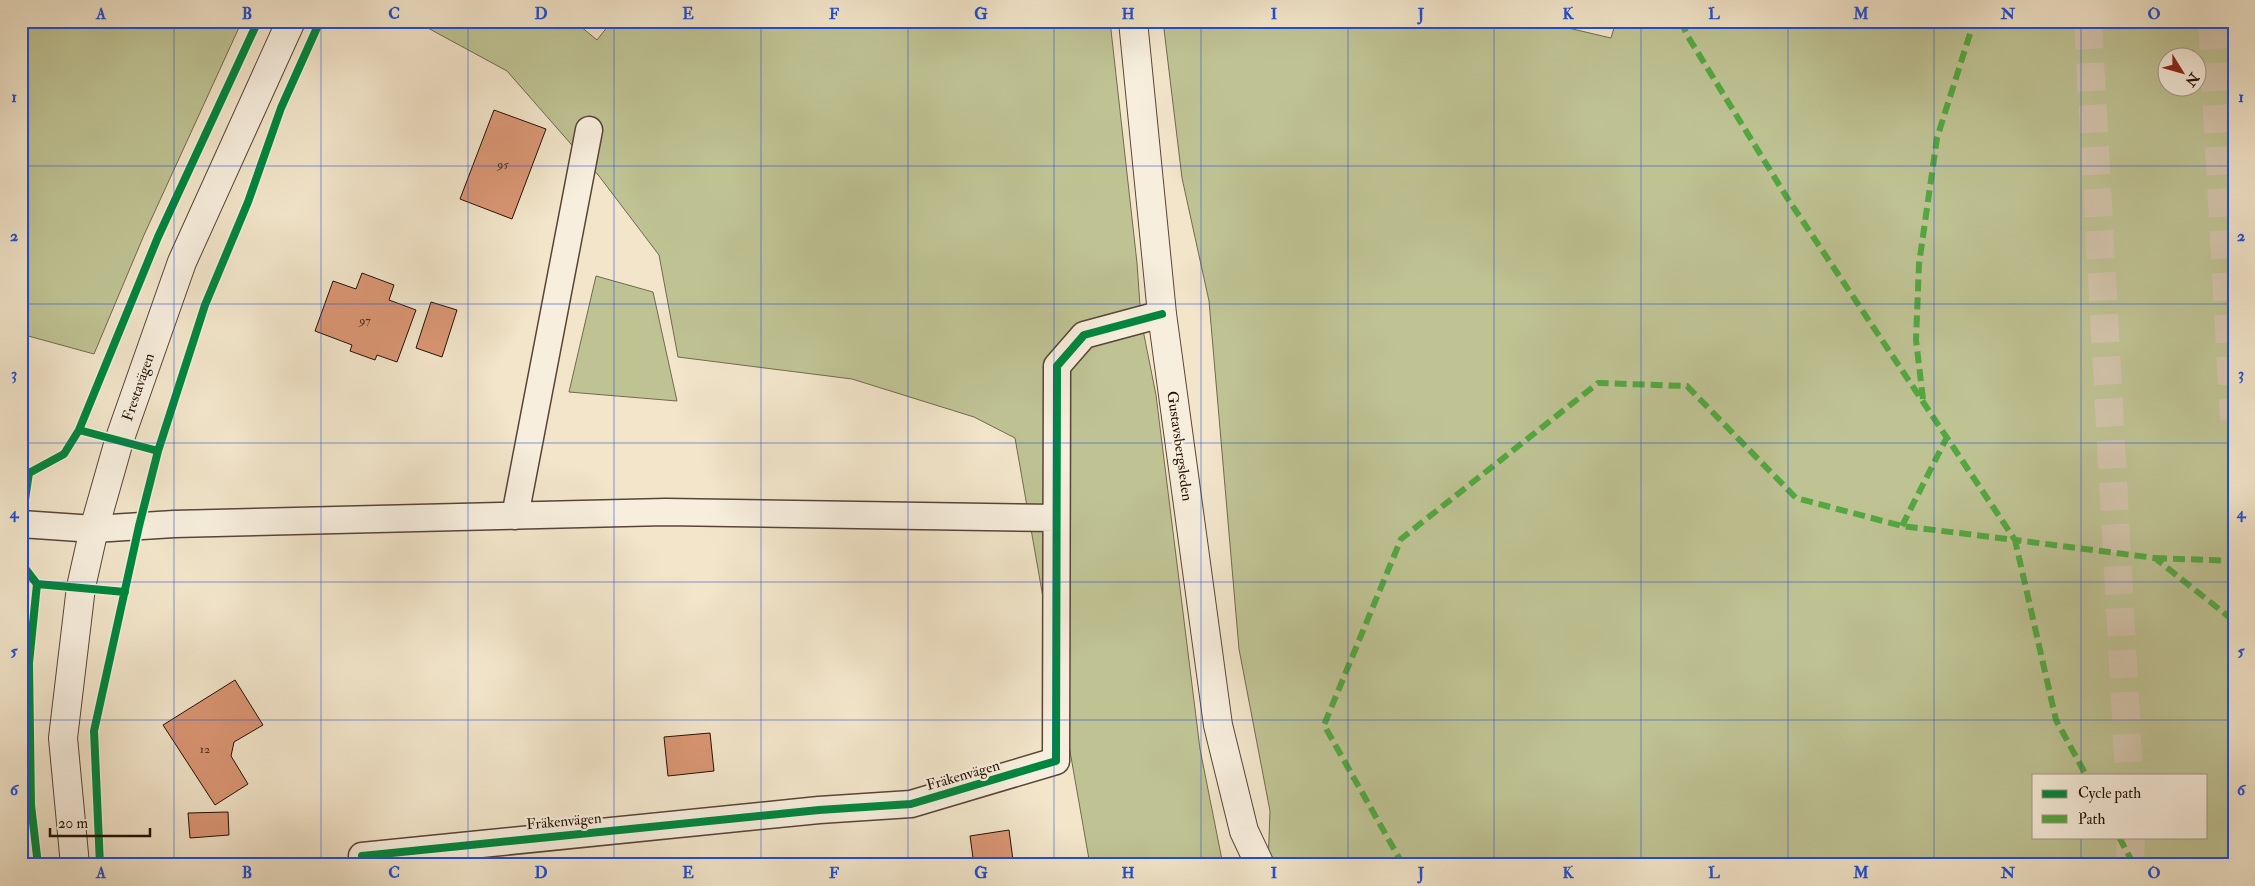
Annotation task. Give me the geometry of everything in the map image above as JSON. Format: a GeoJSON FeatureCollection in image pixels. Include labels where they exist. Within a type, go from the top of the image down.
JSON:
{"type":"FeatureCollection","features":[{"type":"Feature","properties":{"kind":"street","name":"Frestavägen"},"geometry":{"type":"LineString","coordinates":[[75,865],[63,738],[81,587],[94,529],[119,441],[182,262],[291,21]]}},
{"type":"Feature","properties":{"kind":"street","name":"Gustavsbergsleden"},"geometry":{"type":"LineString","coordinates":[[1133,21],[1162,314],[1218,725],[1244,831],[1260,865]]}},
{"type":"Feature","properties":{"kind":"street"},"geometry":{"type":"LineString","coordinates":[[514,516],[589,130]]}},
{"type":"Feature","properties":{"kind":"street","name":"Fräkenvägen"},"geometry":{"type":"LineString","coordinates":[[362,856],[470,854],[819,810],[911,804],[1056,761],[1058,366],[1084,335],[1162,314]]}},
{"type":"Feature","properties":{"kind":"street"},"geometry":{"type":"LineString","coordinates":[[21,524],[94,529],[174,524],[666,512],[1056,518]]}},
{"type":"Feature","properties":{"kind":"path"},"geometry":{"type":"LineString","coordinates":[[21,524],[25,474],[38,468]]}},
{"type":"Feature","properties":{"kind":"green space"},"geometry":{"type":"Polygon","coordinates":[[[21,21],[242,21],[144,235],[94,354],[21,334],[21,21]]]}},
{"type":"Feature","properties":{"kind":"green space"},"geometry":{"type":"Polygon","coordinates":[[[415,21],[574,21],[597,40],[612,21],[1110,21],[1137,263],[1141,320],[1156,395],[1200,749],[1223,865],[1090,865],[1015,438],[974,417],[852,379],[678,357],[659,255],[599,176],[507,71],[415,21]]]}},
{"type":"Feature","properties":{"kind":"green space"},"geometry":{"type":"Polygon","coordinates":[[[1163,21],[1556,21],[1564,27],[1611,38],[1616,21],[2234,21],[2234,865],[1268,865],[1270,811],[1239,649],[1209,301],[1182,178],[1163,21]]]}},
{"type":"Feature","properties":{"kind":"green space"},"geometry":{"type":"Polygon","coordinates":[[[596,276],[653,292],[677,401],[569,392],[596,276]]]}},
{"type":"Feature","properties":{"kind":"building"},"geometry":{"type":"Polygon","coordinates":[[[494,110],[546,129],[512,219],[460,199],[494,110]]]}},
{"type":"Feature","properties":{"kind":"building"},"geometry":{"type":"Polygon","coordinates":[[[362,273],[394,285],[389,300],[416,310],[397,362],[377,355],[375,360],[350,351],[352,345],[315,331],[333,281],[356,289],[362,273]]]}},
{"type":"Feature","properties":{"kind":"building"},"geometry":{"type":"Polygon","coordinates":[[[431,302],[457,310],[442,357],[416,348],[431,302]]]}},
{"type":"Feature","properties":{"kind":"building"},"geometry":{"type":"Polygon","coordinates":[[[235,680],[263,725],[234,742],[231,756],[248,784],[215,805],[163,725],[235,680]]]}},
{"type":"Feature","properties":{"kind":"building"},"geometry":{"type":"Polygon","coordinates":[[[710,733],[714,771],[668,776],[664,737],[710,733]]]}},
{"type":"Feature","properties":{"kind":"building"},"geometry":{"type":"Polygon","coordinates":[[[228,812],[229,835],[190,838],[188,813],[228,812]]]}},
{"type":"Feature","properties":{"kind":"building"},"geometry":{"type":"Polygon","coordinates":[[[1009,830],[1013,860],[974,865],[970,836],[1009,830]]]}},
{"type":"Feature","properties":{"kind":"tunnel"},"geometry":{"type":"LineString","coordinates":[[2088,21],[2129,774]]}},
{"type":"Feature","properties":{"kind":"tunnel"},"geometry":{"type":"LineString","coordinates":[[2212,21],[2234,419]]}},
{"type":"Feature","properties":{"kind":"tunnel"},"geometry":{"type":"LineString","coordinates":[[2130,865],[2131,838]]}},
{"type":"Feature","properties":{"kind":"marked path"},"geometry":{"type":"LineString","coordinates":[[1681,21],[1687,35],[1786,196],[2015,540],[2155,558],[2234,621]]}},
{"type":"Feature","properties":{"kind":"marked path"},"geometry":{"type":"LineString","coordinates":[[1923,399],[1916,340],[1919,264],[1937,138],[1974,21]]}},
{"type":"Feature","properties":{"kind":"marked path"},"geometry":{"type":"LineString","coordinates":[[1403,865],[1324,725],[1401,539],[1598,383],[1687,386],[1796,498],[1902,526],[2015,540],[2056,720],[2085,774]]}},
{"type":"Feature","properties":{"kind":"marked path"},"geometry":{"type":"LineString","coordinates":[[1902,526],[1947,437]]}},
{"type":"Feature","properties":{"kind":"marked path"},"geometry":{"type":"LineString","coordinates":[[2155,558],[2234,561]]}},
{"type":"Feature","properties":{"kind":"marked path"},"geometry":{"type":"LineString","coordinates":[[2120,838],[2134,865]]}},
{"type":"Feature","properties":{"kind":"cycle path"},"geometry":{"type":"LineString","coordinates":[[21,526],[29,473],[64,454],[79,430],[158,237],[258,21]]}},
{"type":"Feature","properties":{"kind":"cycle path"},"geometry":{"type":"LineString","coordinates":[[100,865],[94,731],[139,526],[158,451],[205,305],[248,202],[281,108],[320,21]]}},
{"type":"Feature","properties":{"kind":"cycle path"},"geometry":{"type":"LineString","coordinates":[[362,856],[819,810],[911,804],[1056,761],[1057,366],[1084,335],[1162,314]]}},
{"type":"Feature","properties":{"kind":"cycle path"},"geometry":{"type":"LineString","coordinates":[[79,430],[158,451]]}},
{"type":"Feature","properties":{"kind":"cycle path"},"geometry":{"type":"LineString","coordinates":[[21,563],[37,584],[29,663],[31,805],[38,865]]}},
{"type":"Feature","properties":{"kind":"cycle path"},"geometry":{"type":"LineString","coordinates":[[37,584],[125,592]]}}]}
